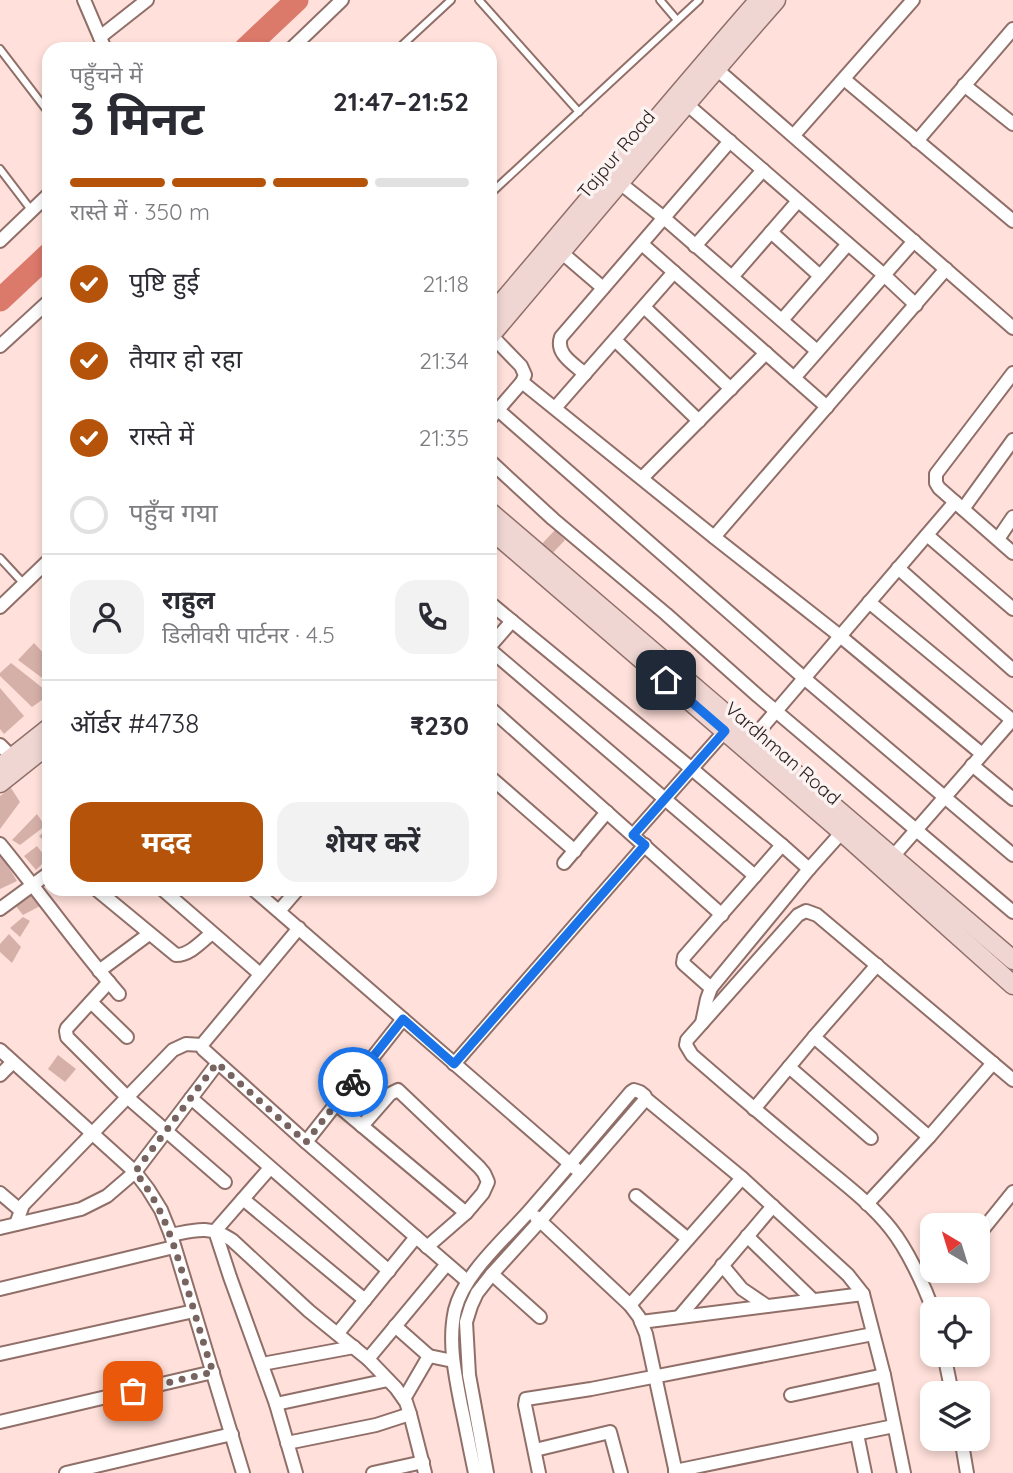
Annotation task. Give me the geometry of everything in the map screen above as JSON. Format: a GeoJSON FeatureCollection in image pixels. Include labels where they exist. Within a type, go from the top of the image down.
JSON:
{"type":"FeatureCollection","features":[{"type":"Feature","properties":{"kind":"street"},"geometry":{"type":"LineString","coordinates":[[84,0],[103,42]]}},
{"type":"Feature","properties":{"kind":"street"},"geometry":{"type":"LineString","coordinates":[[104,42],[147,0]]}},
{"type":"Feature","properties":{"kind":"street"},"geometry":{"type":"LineString","coordinates":[[298,42],[342,0]]}},
{"type":"Feature","properties":{"kind":"street","name":"Tajpur Road"},"geometry":{"type":"LineString","coordinates":[[497,308],[711,64],[759,0]]}},
{"type":"Feature","properties":{"kind":"street","name":"Tajpur Road"},"geometry":{"type":"LineString","coordinates":[[711,64],[776,0]]}},
{"type":"Feature","properties":{"kind":"street"},"geometry":{"type":"LineString","coordinates":[[794,135],[913,0]]}},
{"type":"Feature","properties":{"kind":"street"},"geometry":{"type":"LineString","coordinates":[[917,141],[1013,29]]}},
{"type":"Feature","properties":{"kind":"street"},"geometry":{"type":"LineString","coordinates":[[711,64],[1013,328]]}},
{"type":"Feature","properties":{"kind":"street"},"geometry":{"type":"LineString","coordinates":[[844,79],[1013,221]]}},
{"type":"Feature","properties":{"kind":"street"},"geometry":{"type":"LineString","coordinates":[[964,85],[1013,124]]}},
{"type":"Feature","properties":{"kind":"street"},"geometry":{"type":"LineString","coordinates":[[681,99],[916,305]]}},
{"type":"Feature","properties":{"kind":"street","name":"Tajpur Road"},"geometry":{"type":"LineString","coordinates":[[497,327],[620,183],[681,99]]}},
{"type":"Feature","properties":{"kind":"street"},"geometry":{"type":"LineString","coordinates":[[585,374],[563,354],[559,341],[730,141]]}},
{"type":"Feature","properties":{"kind":"street"},"geometry":{"type":"LineString","coordinates":[[695,246],[763,170]]}},
{"type":"Feature","properties":{"kind":"street"},"geometry":{"type":"LineString","coordinates":[[620,183],[817,351]]}},
{"type":"Feature","properties":{"kind":"street"},"geometry":{"type":"LineString","coordinates":[[0,241],[42,201]]}},
{"type":"Feature","properties":{"kind":"street"},"geometry":{"type":"LineString","coordinates":[[732,277],[799,201]]}},
{"type":"Feature","properties":{"kind":"street"},"geometry":{"type":"LineString","coordinates":[[771,232],[820,276]]}},
{"type":"Feature","properties":{"kind":"street"},"geometry":{"type":"LineString","coordinates":[[794,378],[914,240]]}},
{"type":"Feature","properties":{"kind":"street"},"geometry":{"type":"LineString","coordinates":[[642,244],[827,407]]}},
{"type":"Feature","properties":{"kind":"street"},"geometry":{"type":"LineString","coordinates":[[782,320],[848,244]]}},
{"type":"Feature","properties":{"kind":"street"},"geometry":{"type":"LineString","coordinates":[[561,252],[603,288]]}},
{"type":"Feature","properties":{"kind":"street"},"geometry":{"type":"LineString","coordinates":[[713,537],[946,269]]}},
{"type":"Feature","properties":{"kind":"street"},"geometry":{"type":"LineString","coordinates":[[555,408],[674,272]]}},
{"type":"Feature","properties":{"kind":"street"},"geometry":{"type":"LineString","coordinates":[[644,307],[731,389]]}},
{"type":"Feature","properties":{"kind":"street"},"geometry":{"type":"LineString","coordinates":[[0,346],[42,311]]}},
{"type":"Feature","properties":{"kind":"street"},"geometry":{"type":"LineString","coordinates":[[615,340],[699,421]]}},
{"type":"Feature","properties":{"kind":"street"},"geometry":{"type":"LineString","coordinates":[[497,342],[525,374],[522,382],[497,411]]}},
{"type":"Feature","properties":{"kind":"street"},"geometry":{"type":"LineString","coordinates":[[642,478],[766,353]]}},
{"type":"Feature","properties":{"kind":"street"},"geometry":{"type":"LineString","coordinates":[[1013,373],[936,474],[939,488],[1013,553]]}},
{"type":"Feature","properties":{"kind":"street"},"geometry":{"type":"LineString","coordinates":[[522,382],[982,754]]}},
{"type":"Feature","properties":{"kind":"street"},"geometry":{"type":"LineString","coordinates":[[497,417],[1013,855]]}},
{"type":"Feature","properties":{"kind":"street"},"geometry":{"type":"LineString","coordinates":[[753,738],[898,568],[959,506],[1013,440]]}},
{"type":"Feature","properties":{"kind":"street"},"geometry":{"type":"LineString","coordinates":[[497,467],[553,519],[1013,912]]}},
{"type":"Feature","properties":{"kind":"street"},"geometry":{"type":"LineString","coordinates":[[998,539],[1013,517]]}},
{"type":"Feature","properties":{"kind":"street","name":"Vardhman Road"},"geometry":{"type":"LineString","coordinates":[[497,518],[753,738],[1013,985]]}},
{"type":"Feature","properties":{"kind":"street"},"geometry":{"type":"LineString","coordinates":[[928,535],[1013,609]]}},
{"type":"Feature","properties":{"kind":"street","name":"Vardhman Road"},"geometry":{"type":"LineString","coordinates":[[497,536],[842,832],[887,863],[1013,960]]}},
{"type":"Feature","properties":{"kind":"street"},"geometry":{"type":"LineString","coordinates":[[0,607],[42,567]]}},
{"type":"Feature","properties":{"kind":"street"},"geometry":{"type":"LineString","coordinates":[[898,568],[1013,670]]}},
{"type":"Feature","properties":{"kind":"street"},"geometry":{"type":"LineString","coordinates":[[869,602],[1012,720],[887,863]]}},
{"type":"Feature","properties":{"kind":"street"},"geometry":{"type":"LineString","coordinates":[[497,609],[809,869]]}},
{"type":"Feature","properties":{"kind":"street"},"geometry":{"type":"LineString","coordinates":[[497,638],[512,621]]}},
{"type":"Feature","properties":{"kind":"street"},"geometry":{"type":"LineString","coordinates":[[497,660],[755,876]]}},
{"type":"Feature","properties":{"kind":"street"},"geometry":{"type":"LineString","coordinates":[[497,714],[722,915]]}},
{"type":"Feature","properties":{"kind":"street"},"geometry":{"type":"LineString","coordinates":[[633,835],[725,731]]}},
{"type":"Feature","properties":{"kind":"street"},"geometry":{"type":"LineString","coordinates":[[4,757],[42,733]]}},
{"type":"Feature","properties":{"kind":"street"},"geometry":{"type":"LineString","coordinates":[[0,783],[42,750]]}},
{"type":"Feature","properties":{"kind":"street"},"geometry":{"type":"LineString","coordinates":[[972,765],[1013,799]]}},
{"type":"Feature","properties":{"kind":"street"},"geometry":{"type":"LineString","coordinates":[[497,782],[575,851]]}},
{"type":"Feature","properties":{"kind":"street"},"geometry":{"type":"LineString","coordinates":[[564,863],[607,812]]}},
{"type":"Feature","properties":{"kind":"street"},"geometry":{"type":"LineString","coordinates":[[702,1023],[706,999],[711,988],[842,832]]}},
{"type":"Feature","properties":{"kind":"street"},"geometry":{"type":"LineString","coordinates":[[0,844],[119,994]]}},
{"type":"Feature","properties":{"kind":"street"},"geometry":{"type":"LineString","coordinates":[[454,1064],[645,845]]}},
{"type":"Feature","properties":{"kind":"street"},"geometry":{"type":"LineString","coordinates":[[711,988],[685,965],[683,960],[782,845]]}},
{"type":"Feature","properties":{"kind":"street"},"geometry":{"type":"LineString","coordinates":[[0,909],[42,878]]}},
{"type":"Feature","properties":{"kind":"street"},"geometry":{"type":"LineString","coordinates":[[104,896],[167,949],[180,956],[212,933]]}},
{"type":"Feature","properties":{"kind":"street"},"geometry":{"type":"LineString","coordinates":[[170,896],[260,974]]}},
{"type":"Feature","properties":{"kind":"street"},"geometry":{"type":"LineString","coordinates":[[261,896],[582,1173]]}},
{"type":"Feature","properties":{"kind":"street"},"geometry":{"type":"LineString","coordinates":[[279,911],[292,896]]}},
{"type":"Feature","properties":{"kind":"street"},"geometry":{"type":"LineString","coordinates":[[928,1297],[897,1236],[881,1217],[754,1110],[688,1050],[687,1040],[798,915],[806,911],[817,915],[1013,1080]]}},
{"type":"Feature","properties":{"kind":"street"},"geometry":{"type":"LineString","coordinates":[[202,1045],[299,928]]}},
{"type":"Feature","properties":{"kind":"street"},"geometry":{"type":"LineString","coordinates":[[99,971],[149,934]]}},
{"type":"Feature","properties":{"kind":"street"},"geometry":{"type":"LineString","coordinates":[[754,1110],[877,965]]}},
{"type":"Feature","properties":{"kind":"street"},"geometry":{"type":"LineString","coordinates":[[109,982],[67,1028],[66,1034],[127,1097],[225,1182]]}},
{"type":"Feature","properties":{"kind":"street"},"geometry":{"type":"LineString","coordinates":[[91,1002],[127,1037]]}},
{"type":"Feature","properties":{"kind":"street"},"geometry":{"type":"LineString","coordinates":[[306,1142],[403,1019]]}},
{"type":"Feature","properties":{"kind":"street"},"geometry":{"type":"LineString","coordinates":[[814,1037],[929,1137]]}},
{"type":"Feature","properties":{"kind":"street"},"geometry":{"type":"LineString","coordinates":[[16,1224],[20,1210],[179,1046],[192,1043],[202,1045]]}},
{"type":"Feature","properties":{"kind":"street"},"geometry":{"type":"LineString","coordinates":[[202,1045],[205,1053],[467,1281]]}},
{"type":"Feature","properties":{"kind":"street"},"geometry":{"type":"LineString","coordinates":[[0,1050],[135,1172],[149,1189],[173,1241],[243,1473]]}},
{"type":"Feature","properties":{"kind":"street"},"geometry":{"type":"LineString","coordinates":[[0,1075],[13,1062]]}},
{"type":"Feature","properties":{"kind":"street"},"geometry":{"type":"LineString","coordinates":[[0,1228],[81,1209],[107,1196],[135,1172],[217,1063]]}},
{"type":"Feature","properties":{"kind":"street"},"geometry":{"type":"LineString","coordinates":[[867,1204],[993,1063]]}},
{"type":"Feature","properties":{"kind":"street"},"geometry":{"type":"LineString","coordinates":[[789,1067],[871,1139]]}},
{"type":"Feature","properties":{"kind":"street"},"geometry":{"type":"LineString","coordinates":[[362,1126],[390,1094],[396,1090],[401,1091],[487,1178],[487,1187],[466,1213],[427,1247]]}},
{"type":"Feature","properties":{"kind":"street"},"geometry":{"type":"LineString","coordinates":[[475,1473],[453,1361],[452,1341],[459,1298],[467,1281],[632,1091],[636,1090],[742,1178],[848,1275],[863,1294],[884,1375],[904,1473]]}},
{"type":"Feature","properties":{"kind":"street"},"geometry":{"type":"LineString","coordinates":[[191,1098],[389,1271]]}},
{"type":"Feature","properties":{"kind":"street"},"geometry":{"type":"LineString","coordinates":[[487,1473],[469,1375],[466,1322],[471,1306],[477,1293],[492,1274],[540,1222],[645,1098]]}},
{"type":"Feature","properties":{"kind":"street"},"geometry":{"type":"LineString","coordinates":[[336,1104],[466,1213]]}},
{"type":"Feature","properties":{"kind":"street"},"geometry":{"type":"LineString","coordinates":[[215,1231],[270,1168]]}},
{"type":"Feature","properties":{"kind":"street"},"geometry":{"type":"LineString","coordinates":[[630,1305],[742,1178]]}},
{"type":"Feature","properties":{"kind":"street"},"geometry":{"type":"LineString","coordinates":[[990,1221],[1013,1192]]}},
{"type":"Feature","properties":{"kind":"street"},"geometry":{"type":"LineString","coordinates":[[0,1193],[20,1210]]}},
{"type":"Feature","properties":{"kind":"street"},"geometry":{"type":"LineString","coordinates":[[636,1196],[688,1239]]}},
{"type":"Feature","properties":{"kind":"street"},"geometry":{"type":"LineString","coordinates":[[243,1199],[365,1300]]}},
{"type":"Feature","properties":{"kind":"street"},"geometry":{"type":"LineString","coordinates":[[680,1316],[772,1206]]}},
{"type":"Feature","properties":{"kind":"street"},"geometry":{"type":"LineString","coordinates":[[529,1211],[630,1305],[641,1322],[646,1334],[675,1472],[724,1467],[894,1426]]}},
{"type":"Feature","properties":{"kind":"street"},"geometry":{"type":"LineString","coordinates":[[0,1289],[173,1241],[198,1230],[215,1231],[232,1240],[309,1311],[338,1332],[368,1359],[404,1399],[424,1468],[373,1473]]}},
{"type":"Feature","properties":{"kind":"street"},"geometry":{"type":"LineString","coordinates":[[215,1231],[276,1404],[296,1473]]}},
{"type":"Feature","properties":{"kind":"street"},"geometry":{"type":"LineString","coordinates":[[747,1236],[813,1300]]}},
{"type":"Feature","properties":{"kind":"street"},"geometry":{"type":"LineString","coordinates":[[338,1332],[416,1237]]}},
{"type":"Feature","properties":{"kind":"street"},"geometry":{"type":"LineString","coordinates":[[368,1359],[447,1264]]}},
{"type":"Feature","properties":{"kind":"street"},"geometry":{"type":"LineString","coordinates":[[722,1265],[742,1289],[766,1306]]}},
{"type":"Feature","properties":{"kind":"street"},"geometry":{"type":"LineString","coordinates":[[492,1274],[540,1317]]}},
{"type":"Feature","properties":{"kind":"street"},"geometry":{"type":"LineString","coordinates":[[641,1322],[863,1294]]}},
{"type":"Feature","properties":{"kind":"street"},"geometry":{"type":"LineString","coordinates":[[0,1354],[194,1311]]}},
{"type":"Feature","properties":{"kind":"street"},"geometry":{"type":"LineString","coordinates":[[395,1326],[429,1356],[453,1361]]}},
{"type":"Feature","properties":{"kind":"street"},"geometry":{"type":"LineString","coordinates":[[539,1473],[526,1399],[591,1389],[873,1334]]}},
{"type":"Feature","properties":{"kind":"street"},"geometry":{"type":"LineString","coordinates":[[262,1364],[354,1347]]}},
{"type":"Feature","properties":{"kind":"street"},"geometry":{"type":"LineString","coordinates":[[404,1399],[429,1356]]}},
{"type":"Feature","properties":{"kind":"street"},"geometry":{"type":"LineString","coordinates":[[0,1422],[213,1372]]}},
{"type":"Feature","properties":{"kind":"street"},"geometry":{"type":"LineString","coordinates":[[791,1395],[884,1375]]}},
{"type":"Feature","properties":{"kind":"street"},"geometry":{"type":"LineString","coordinates":[[276,1404],[388,1380]]}},
{"type":"Feature","properties":{"kind":"street"},"geometry":{"type":"LineString","coordinates":[[287,1443],[376,1425],[410,1414]]}},
{"type":"Feature","properties":{"kind":"street"},"geometry":{"type":"LineString","coordinates":[[535,1450],[610,1432],[621,1473]]}},
{"type":"Feature","properties":{"kind":"street"},"geometry":{"type":"LineString","coordinates":[[66,1473],[232,1434]]}},
{"type":"Feature","properties":{"kind":"street"},"geometry":{"type":"LineString","coordinates":[[857,1434],[865,1473]]}},
{"type":"Feature","properties":{"kind":"street"},"geometry":{"type":"LineString","coordinates":[[963,1451],[967,1473]]}},
{"type":"Feature","properties":{"kind":"lane"},"geometry":{"type":"LineString","coordinates":[[406,42],[451,0]]}},
{"type":"Feature","properties":{"kind":"lane"},"geometry":{"type":"LineString","coordinates":[[479,0],[579,112]]}},
{"type":"Feature","properties":{"kind":"lane"},"geometry":{"type":"LineString","coordinates":[[660,0],[677,20]]}},
{"type":"Feature","properties":{"kind":"lane"},"geometry":{"type":"LineString","coordinates":[[497,188],[699,0]]}},
{"type":"Feature","properties":{"kind":"lane"},"geometry":{"type":"LineString","coordinates":[[0,49],[42,104]]}},
{"type":"Feature","properties":{"kind":"lane"},"geometry":{"type":"LineString","coordinates":[[0,169],[32,211]]}},
{"type":"Feature","properties":{"kind":"lane"},"geometry":{"type":"LineString","coordinates":[[0,558],[24,584]]}},
{"type":"Feature","properties":{"kind":"building"},"geometry":{"type":"Polygon","coordinates":[[[555,530],[565,540],[548,558],[538,548],[555,530]]]}},
{"type":"Feature","properties":{"kind":"building"},"geometry":{"type":"Polygon","coordinates":[[[34,643],[42,652],[42,678],[18,660],[34,643]]]}},
{"type":"Feature","properties":{"kind":"building"},"geometry":{"type":"Polygon","coordinates":[[[11,663],[42,687],[42,700],[32,707],[0,673],[11,663]]]}},
{"type":"Feature","properties":{"kind":"building"},"geometry":{"type":"Polygon","coordinates":[[[0,688],[24,716],[4,734],[0,729],[0,688]]]}},
{"type":"Feature","properties":{"kind":"building"},"geometry":{"type":"Polygon","coordinates":[[[11,788],[20,802],[0,829],[0,796],[11,788]]]}},
{"type":"Feature","properties":{"kind":"building"},"geometry":{"type":"Polygon","coordinates":[[[37,814],[42,822],[42,828],[20,845],[12,840],[37,814]]]}},
{"type":"Feature","properties":{"kind":"building"},"geometry":{"type":"Polygon","coordinates":[[[37,846],[42,852],[42,864],[36,870],[24,856],[37,846]]]}},
{"type":"Feature","properties":{"kind":"building"},"geometry":{"type":"Polygon","coordinates":[[[0,853],[17,881],[0,889],[0,853]]]}},
{"type":"Feature","properties":{"kind":"building"},"geometry":{"type":"Polygon","coordinates":[[[31,894],[40,906],[23,915],[15,905],[31,894]]]}},
{"type":"Feature","properties":{"kind":"building"},"geometry":{"type":"Polygon","coordinates":[[[23,917],[30,921],[20,937],[10,928],[23,917]]]}},
{"type":"Feature","properties":{"kind":"building"},"geometry":{"type":"Polygon","coordinates":[[[9,934],[21,947],[12,963],[0,952],[0,944],[9,934]]]}},
{"type":"Feature","properties":{"kind":"building"},"geometry":{"type":"Polygon","coordinates":[[[58,1055],[76,1069],[65,1082],[48,1069],[58,1055]]]}},
{"type":"Feature","properties":{"kind":"waterway"},"geometry":{"type":"LineString","coordinates":[[252,42],[297,0]]}},
{"type":"Feature","properties":{"kind":"waterway"},"geometry":{"type":"LineString","coordinates":[[0,300],[42,261]]}},
{"type":"Feature","properties":{"kind":"way so far"},"geometry":{"type":"LineString","coordinates":[[133,1391],[213,1372],[171,1235],[161,1210],[135,1172],[217,1063],[306,1142],[353,1082]]}},
{"type":"Feature","properties":{"kind":"route"},"geometry":{"type":"LineString","coordinates":[[353,1082],[403,1019],[454,1064],[645,845],[633,835],[725,731],[666,680]]}}]}
